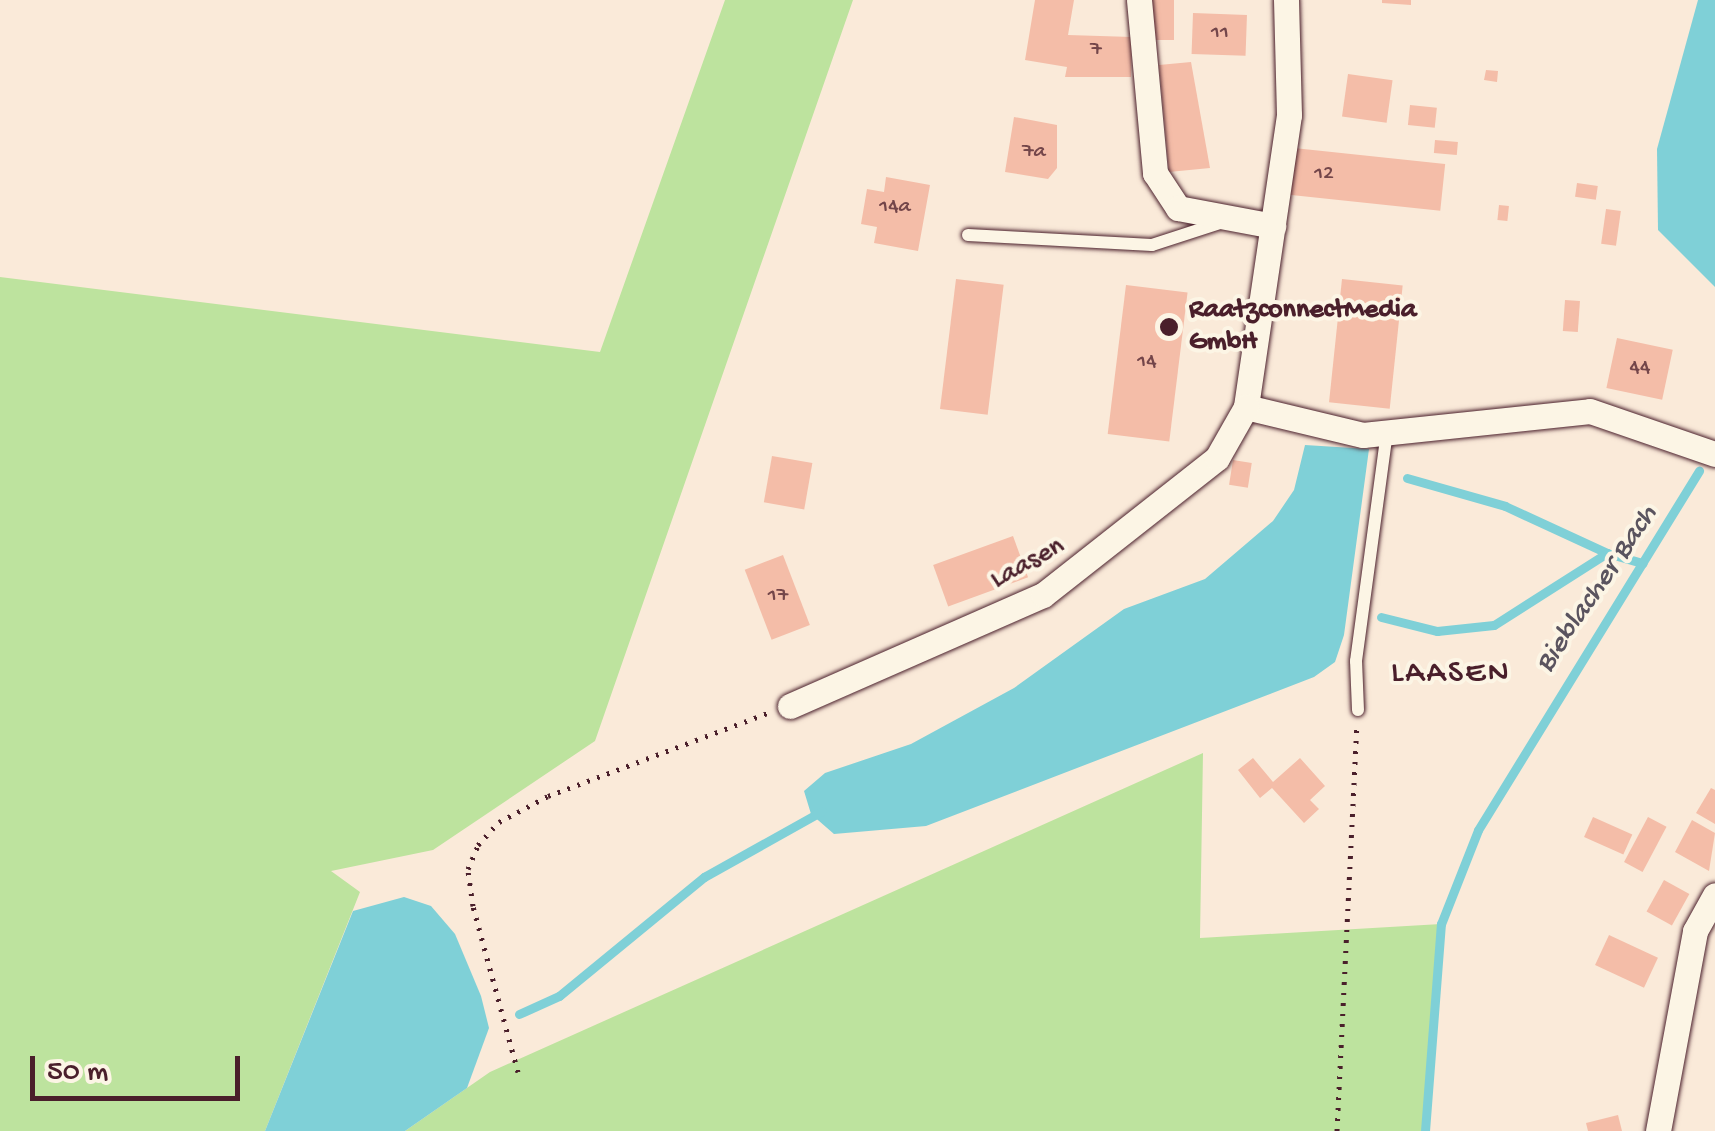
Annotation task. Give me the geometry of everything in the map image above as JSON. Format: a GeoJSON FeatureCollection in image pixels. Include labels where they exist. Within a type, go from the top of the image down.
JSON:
{"type":"FeatureCollection","features":[{"type":"Feature","properties":{"kind":"street"},"geometry":{"type":"LineString","coordinates":[[1139,0],[1155,173],[1178,208],[1272,226]]}},
{"type":"Feature","properties":{"kind":"street","name":"Laasen"},"geometry":{"type":"LineString","coordinates":[[790,706],[1044,596],[1217,458],[1246,407],[1289,115],[1286,0]]}},
{"type":"Feature","properties":{"kind":"street"},"geometry":{"type":"LineString","coordinates":[[1246,407],[1363,435],[1590,410],[1715,454]]}},
{"type":"Feature","properties":{"kind":"street"},"geometry":{"type":"LineString","coordinates":[[1658,1131],[1695,931],[1715,895]]}},
{"type":"Feature","properties":{"kind":"lane"},"geometry":{"type":"LineString","coordinates":[[968,235],[1152,245],[1229,220]]}},
{"type":"Feature","properties":{"kind":"lane"},"geometry":{"type":"LineString","coordinates":[[1358,710],[1356,661],[1388,430]]}},
{"type":"Feature","properties":{"kind":"path"},"geometry":{"type":"LineString","coordinates":[[518,1072],[473,906],[468,870],[478,845],[499,822],[548,796],[790,706]]}},
{"type":"Feature","properties":{"kind":"path"},"geometry":{"type":"LineString","coordinates":[[1337,1131],[1358,710]]}},
{"type":"Feature","properties":{"kind":"green space"},"geometry":{"type":"Polygon","coordinates":[[[725,0],[853,0],[595,741],[433,850],[331,871],[360,892],[265,1131],[0,1131],[0,277],[600,352],[725,0]]]}},
{"type":"Feature","properties":{"kind":"green space"},"geometry":{"type":"Polygon","coordinates":[[[1203,753],[1200,938],[1441,924],[1427,1131],[405,1131],[490,1072],[1203,753]]]}},
{"type":"Feature","properties":{"kind":"water"},"geometry":{"type":"Polygon","coordinates":[[[1698,0],[1715,0],[1715,287],[1658,230],[1657,149],[1698,0]]]}},
{"type":"Feature","properties":{"kind":"water"},"geometry":{"type":"Polygon","coordinates":[[[1305,445],[1369,449],[1344,635],[1335,662],[1314,677],[926,826],[834,834],[811,814],[804,791],[825,773],[911,744],[1014,688],[1124,609],[1205,579],[1273,521],[1294,490],[1305,445]]]}},
{"type":"Feature","properties":{"kind":"water"},"geometry":{"type":"Polygon","coordinates":[[[404,897],[431,906],[455,934],[481,996],[489,1028],[467,1088],[405,1131],[265,1131],[353,911],[404,897]]]}},
{"type":"Feature","properties":{"kind":"building"},"geometry":{"type":"Polygon","coordinates":[[[1035,0],[1074,0],[1068,35],[1132,37],[1131,77],[1065,77],[1067,67],[1025,60],[1035,0]]]}},
{"type":"Feature","properties":{"kind":"building"},"geometry":{"type":"Polygon","coordinates":[[[1150,0],[1174,0],[1174,40],[1150,40],[1150,0]]]}},
{"type":"Feature","properties":{"kind":"building"},"geometry":{"type":"Polygon","coordinates":[[[1411,0],[1411,5],[1382,3],[1411,0]]]}},
{"type":"Feature","properties":{"kind":"building"},"geometry":{"type":"Polygon","coordinates":[[[1193,13],[1247,15],[1246,56],[1192,54],[1193,13]]]}},
{"type":"Feature","properties":{"kind":"building"},"geometry":{"type":"Polygon","coordinates":[[[1191,62],[1210,168],[1169,172],[1159,65],[1191,62]]]}},
{"type":"Feature","properties":{"kind":"building"},"geometry":{"type":"Polygon","coordinates":[[[1486,70],[1498,71],[1497,82],[1484,80],[1486,70]]]}},
{"type":"Feature","properties":{"kind":"building"},"geometry":{"type":"Polygon","coordinates":[[[1348,74],[1393,80],[1387,123],[1342,117],[1348,74]]]}},
{"type":"Feature","properties":{"kind":"building"},"geometry":{"type":"Polygon","coordinates":[[[1410,105],[1437,108],[1435,128],[1408,125],[1410,105]]]}},
{"type":"Feature","properties":{"kind":"building"},"geometry":{"type":"Polygon","coordinates":[[[1014,117],[1057,125],[1057,168],[1048,179],[1005,172],[1014,117]]]}},
{"type":"Feature","properties":{"kind":"building"},"geometry":{"type":"Polygon","coordinates":[[[1435,140],[1458,142],[1457,155],[1434,153],[1435,140]]]}},
{"type":"Feature","properties":{"kind":"building"},"geometry":{"type":"Polygon","coordinates":[[[1294,148],[1445,164],[1440,211],[1289,195],[1294,148]]]}},
{"type":"Feature","properties":{"kind":"building"},"geometry":{"type":"Polygon","coordinates":[[[886,177],[930,185],[918,251],[874,243],[877,227],[861,224],[867,189],[884,192],[886,177]]]}},
{"type":"Feature","properties":{"kind":"building"},"geometry":{"type":"Polygon","coordinates":[[[1577,183],[1598,186],[1596,200],[1575,197],[1577,183]]]}},
{"type":"Feature","properties":{"kind":"building"},"geometry":{"type":"Polygon","coordinates":[[[1499,205],[1509,206],[1507,221],[1497,220],[1499,205]]]}},
{"type":"Feature","properties":{"kind":"building"},"geometry":{"type":"Polygon","coordinates":[[[1606,209],[1621,211],[1616,246],[1601,244],[1606,209]]]}},
{"type":"Feature","properties":{"kind":"building"},"geometry":{"type":"Polygon","coordinates":[[[956,279],[1004,285],[988,415],[940,409],[956,279]]]}},
{"type":"Feature","properties":{"kind":"building"},"geometry":{"type":"Polygon","coordinates":[[[1342,279],[1403,285],[1390,409],[1329,402],[1342,279]]]}},
{"type":"Feature","properties":{"kind":"building"},"geometry":{"type":"Polygon","coordinates":[[[1126,285],[1188,293],[1169,441],[1108,434],[1126,285]]]}},
{"type":"Feature","properties":{"kind":"building"},"geometry":{"type":"Polygon","coordinates":[[[1565,300],[1580,301],[1578,332],[1563,331],[1565,300]]]}},
{"type":"Feature","properties":{"kind":"building"},"geometry":{"type":"Polygon","coordinates":[[[1617,338],[1673,350],[1662,400],[1606,388],[1617,338]]]}},
{"type":"Feature","properties":{"kind":"building"},"geometry":{"type":"Polygon","coordinates":[[[772,456],[812,463],[804,509],[764,502],[772,456]]]}},
{"type":"Feature","properties":{"kind":"building"},"geometry":{"type":"Polygon","coordinates":[[[1233,460],[1252,463],[1248,488],[1229,485],[1233,460]]]}},
{"type":"Feature","properties":{"kind":"building"},"geometry":{"type":"Polygon","coordinates":[[[1013,536],[1028,577],[948,606],[933,565],[1013,536]]]}},
{"type":"Feature","properties":{"kind":"building"},"geometry":{"type":"Polygon","coordinates":[[[783,555],[810,625],[772,640],[745,570],[783,555]]]}},
{"type":"Feature","properties":{"kind":"building"},"geometry":{"type":"Polygon","coordinates":[[[1253,758],[1273,782],[1300,758],[1325,786],[1310,800],[1319,809],[1304,823],[1272,788],[1260,798],[1238,770],[1253,758]]]}},
{"type":"Feature","properties":{"kind":"building"},"geometry":{"type":"Polygon","coordinates":[[[1711,788],[1715,790],[1715,824],[1696,813],[1711,788]]]}},
{"type":"Feature","properties":{"kind":"building"},"geometry":{"type":"Polygon","coordinates":[[[1593,817],[1632,834],[1623,855],[1584,837],[1593,817]]]}},
{"type":"Feature","properties":{"kind":"building"},"geometry":{"type":"Polygon","coordinates":[[[1648,817],[1667,827],[1643,872],[1624,862],[1648,817]]]}},
{"type":"Feature","properties":{"kind":"building"},"geometry":{"type":"Polygon","coordinates":[[[1692,820],[1715,833],[1709,871],[1675,852],[1692,820]]]}},
{"type":"Feature","properties":{"kind":"building"},"geometry":{"type":"Polygon","coordinates":[[[1664,880],[1689,894],[1672,926],[1647,911],[1664,880]]]}},
{"type":"Feature","properties":{"kind":"building"},"geometry":{"type":"Polygon","coordinates":[[[1609,935],[1658,958],[1644,988],[1595,965],[1609,935]]]}},
{"type":"Feature","properties":{"kind":"building"},"geometry":{"type":"Polygon","coordinates":[[[1618,1115],[1622,1131],[1588,1131],[1586,1123],[1618,1115]]]}},
{"type":"Feature","properties":{"kind":"waterway","name":"Bieblacher Bach"},"geometry":{"type":"LineString","coordinates":[[1425,1131],[1441,924],[1478,830],[1699,471]]}},
{"type":"Feature","properties":{"kind":"waterway"},"geometry":{"type":"LineString","coordinates":[[1407,478],[1505,506],[1607,553]]}},
{"type":"Feature","properties":{"kind":"waterway"},"geometry":{"type":"LineString","coordinates":[[1381,617],[1437,631],[1494,625],[1607,553],[1643,563]]}},
{"type":"Feature","properties":{"kind":"waterway"},"geometry":{"type":"LineString","coordinates":[[519,1014],[559,996],[704,877],[822,811]]}},
{"type":"Feature","properties":{"kind":"place","name":"RaatzconnectMedia GmbH"},"geometry":{"type":"Point","coordinates":[1169,327]}},
{"type":"Feature","properties":{"kind":"district","name":"LAASEN"},"geometry":{"type":"Point","coordinates":[1451,674]}}]}
